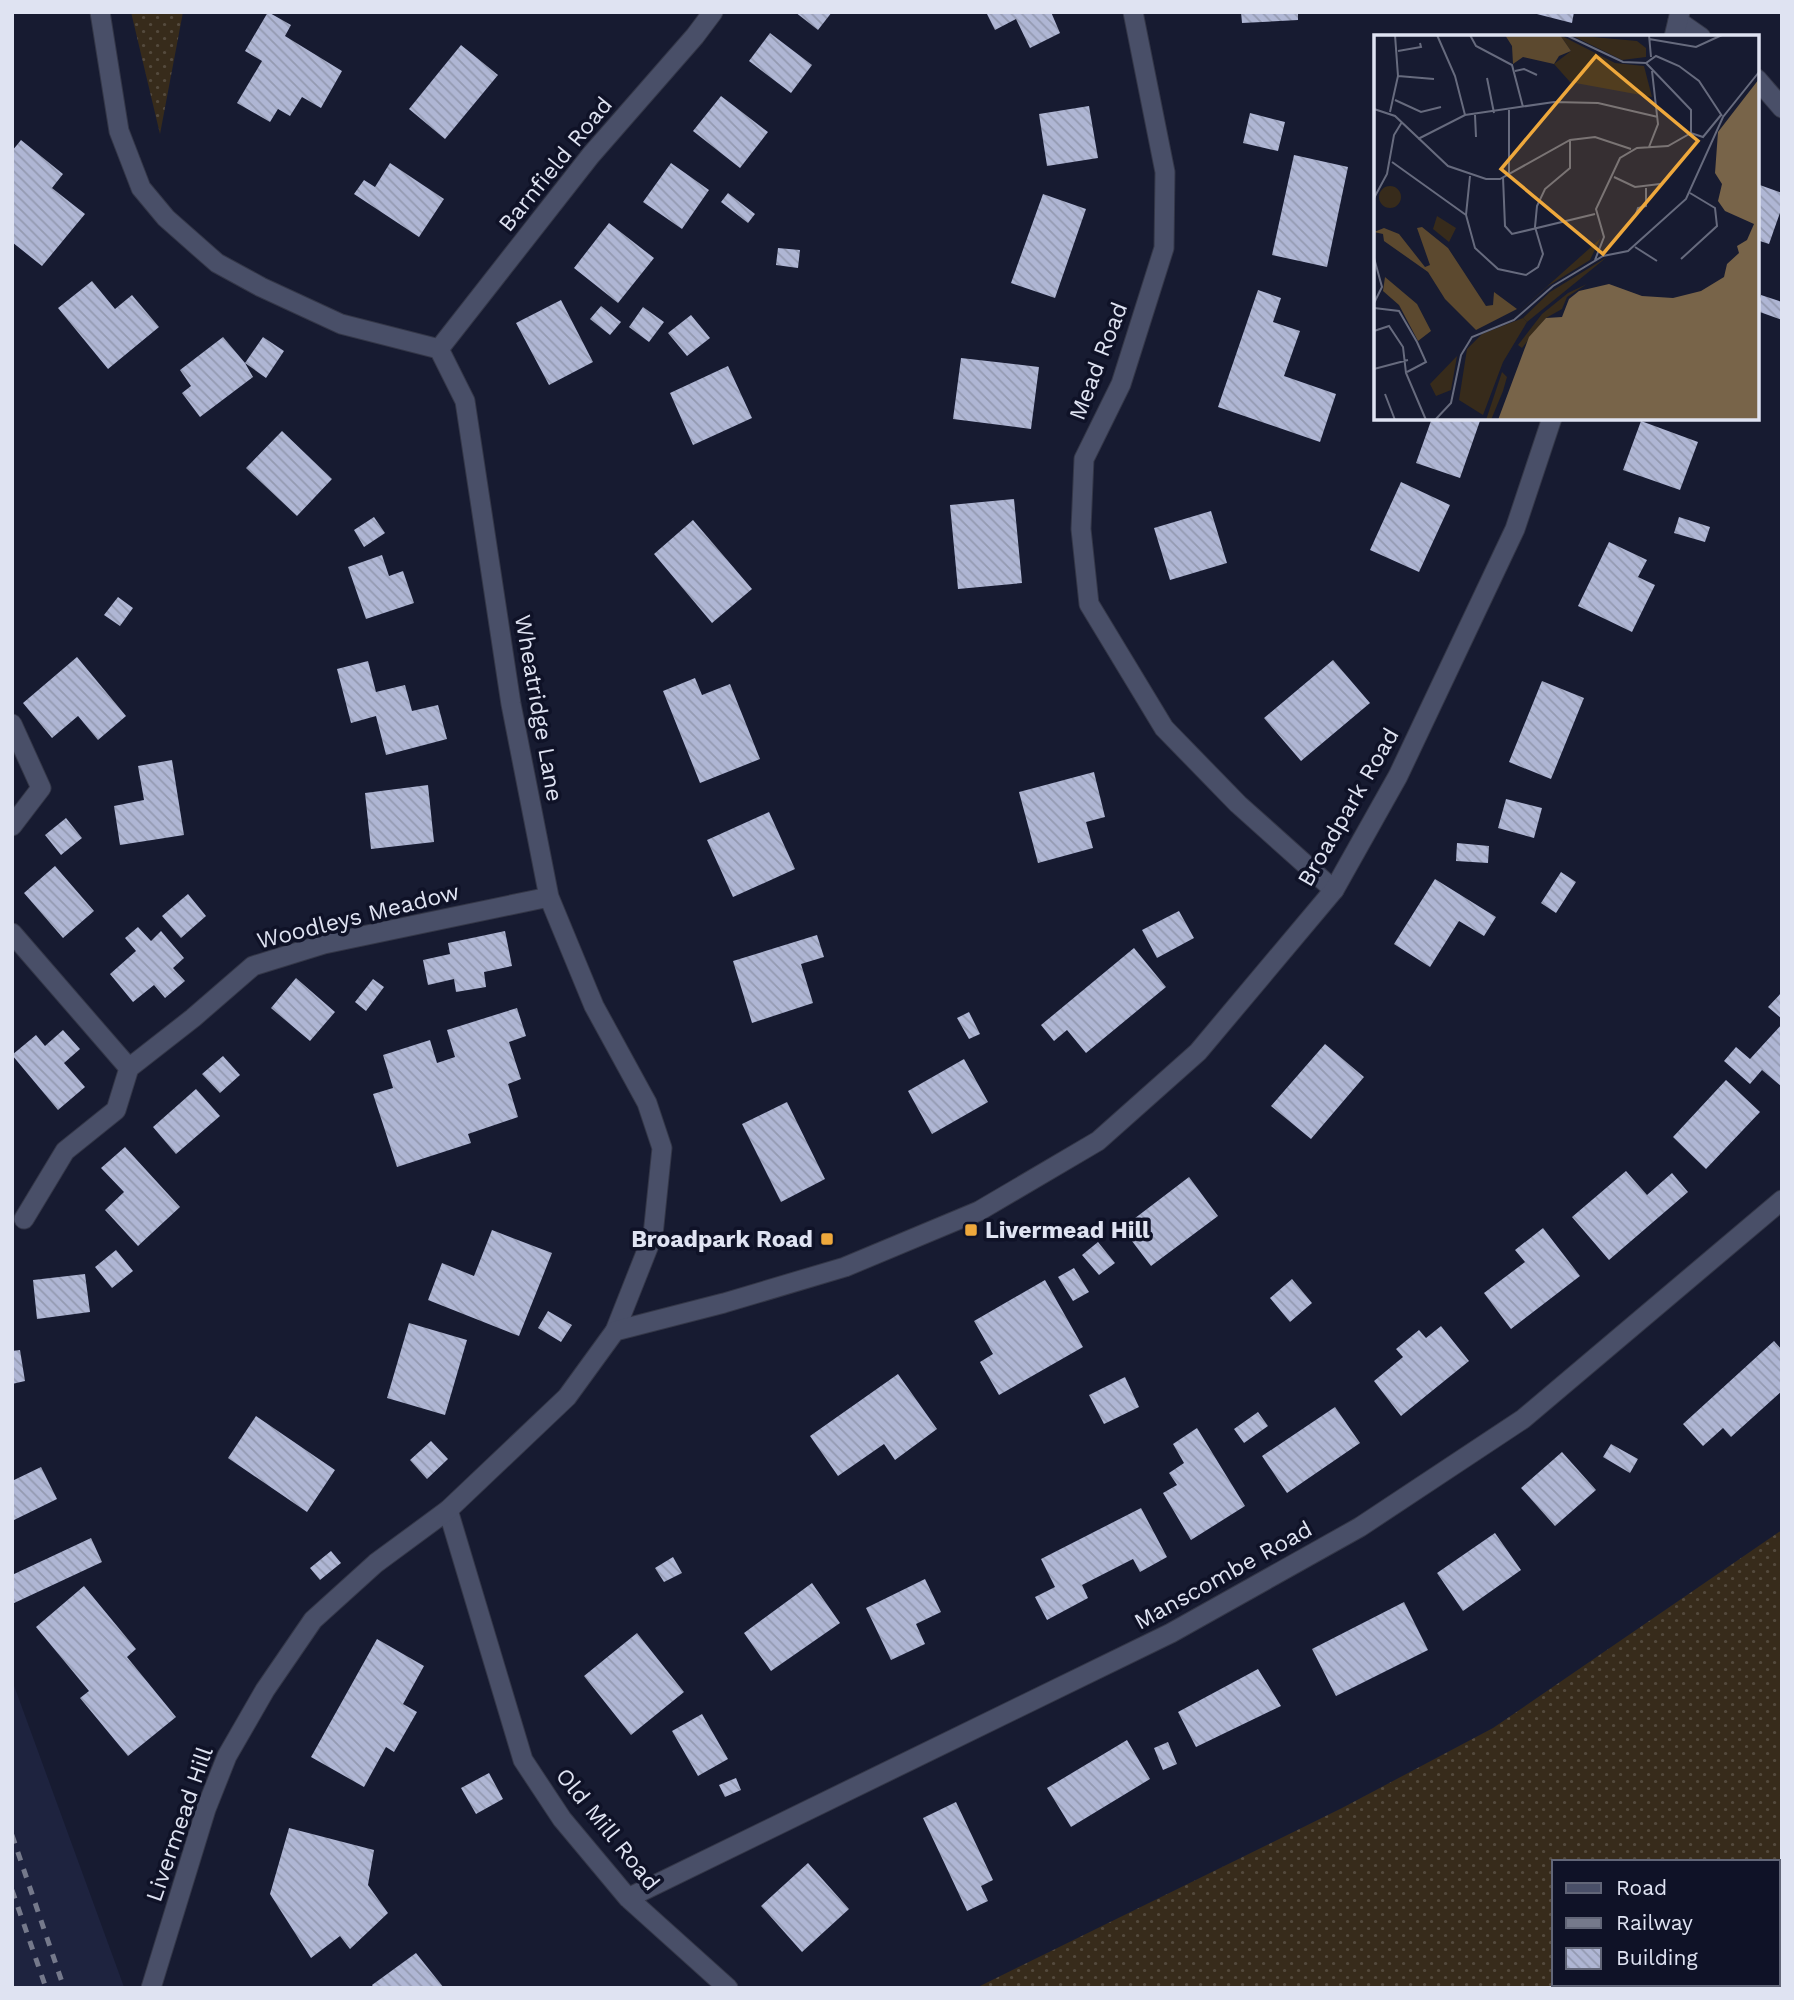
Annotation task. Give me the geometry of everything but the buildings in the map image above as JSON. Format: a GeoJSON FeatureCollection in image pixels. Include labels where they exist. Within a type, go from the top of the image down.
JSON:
{"type":"FeatureCollection","features":[{"type":"Feature","properties":{"kind":"street"},"geometry":{"type":"LineString","coordinates":[[100,12],[119,131],[141,188],[166,218],[217,263],[261,287],[341,324],[439,349]]}},
{"type":"Feature","properties":{"kind":"street","name":"Barnfield Road"},"geometry":{"type":"LineString","coordinates":[[439,349],[591,155],[713,12]]}},
{"type":"Feature","properties":{"kind":"street","name":"Mead Road"},"geometry":{"type":"LineString","coordinates":[[1133,12],[1165,172],[1164,248],[1121,384],[1084,459],[1081,529],[1090,604],[1164,728],[1238,804],[1334,890]]}},
{"type":"Feature","properties":{"kind":"street"},"geometry":{"type":"LineString","coordinates":[[1677,23],[1698,35]]}},
{"type":"Feature","properties":{"kind":"street"},"geometry":{"type":"LineString","coordinates":[[1759,81],[1782,108]]}},
{"type":"Feature","properties":{"kind":"street","name":"Wheatridge Lane"},"geometry":{"type":"LineString","coordinates":[[439,349],[465,401],[511,704],[549,897],[594,1006],[647,1103],[662,1148],[653,1235],[615,1331],[567,1397],[448,1510]]}},
{"type":"Feature","properties":{"kind":"street","name":"Broadpark Road"},"geometry":{"type":"LineString","coordinates":[[615,1331],[724,1303],[845,1267],[979,1211],[1098,1141],[1198,1052],[1334,890],[1398,776],[1515,529],[1551,420]]}},
{"type":"Feature","properties":{"kind":"street"},"geometry":{"type":"LineString","coordinates":[[12,724],[41,788],[12,825]]}},
{"type":"Feature","properties":{"kind":"street","name":"Woodleys Meadow"},"geometry":{"type":"LineString","coordinates":[[129,1068],[253,966],[324,944],[549,897]]}},
{"type":"Feature","properties":{"kind":"street"},"geometry":{"type":"LineString","coordinates":[[12,933],[129,1068],[116,1110],[65,1151],[24,1219]]}},
{"type":"Feature","properties":{"kind":"street","name":"Manscombe Road"},"geometry":{"type":"LineString","coordinates":[[628,1898],[1171,1633],[1360,1527],[1523,1419],[1782,1200]]}},
{"type":"Feature","properties":{"kind":"street","name":"Old Mill Road"},"geometry":{"type":"LineString","coordinates":[[448,1510],[523,1760],[562,1819],[628,1898],[728,1988]]}},
{"type":"Feature","properties":{"kind":"street","name":"Livermead Hill"},"geometry":{"type":"LineString","coordinates":[[151,1988],[206,1809],[227,1756],[265,1689],[313,1620],[376,1563],[448,1510]]}},
{"type":"Feature","properties":{"kind":"shaded area"},"geometry":{"type":"Polygon","coordinates":[[[131,12],[183,12],[160,134],[131,12]]]}},
{"type":"Feature","properties":{"kind":"shaded area"},"geometry":{"type":"Polygon","coordinates":[[[1782,1530],[1782,1988],[976,1988],[1342,1808],[1493,1728],[1782,1530]]]}},
{"type":"Feature","properties":{"kind":"shaded area"},"geometry":{"type":"Polygon","coordinates":[[[12,1680],[124,1987],[123,1988],[12,1988],[12,1680]]]}},
{"type":"Feature","properties":{"kind":"railway"},"geometry":{"type":"LineString","coordinates":[[12,1835],[64,1988]]}},
{"type":"Feature","properties":{"kind":"railway"},"geometry":{"type":"LineString","coordinates":[[12,1890],[46,1988]]}},
{"type":"Feature","properties":{"kind":"place","name":"Livermead Hill"},"geometry":{"type":"Point","coordinates":[971,1230]}},
{"type":"Feature","properties":{"kind":"place","name":"Broadpark Road"},"geometry":{"type":"Point","coordinates":[827,1239]}}]}
